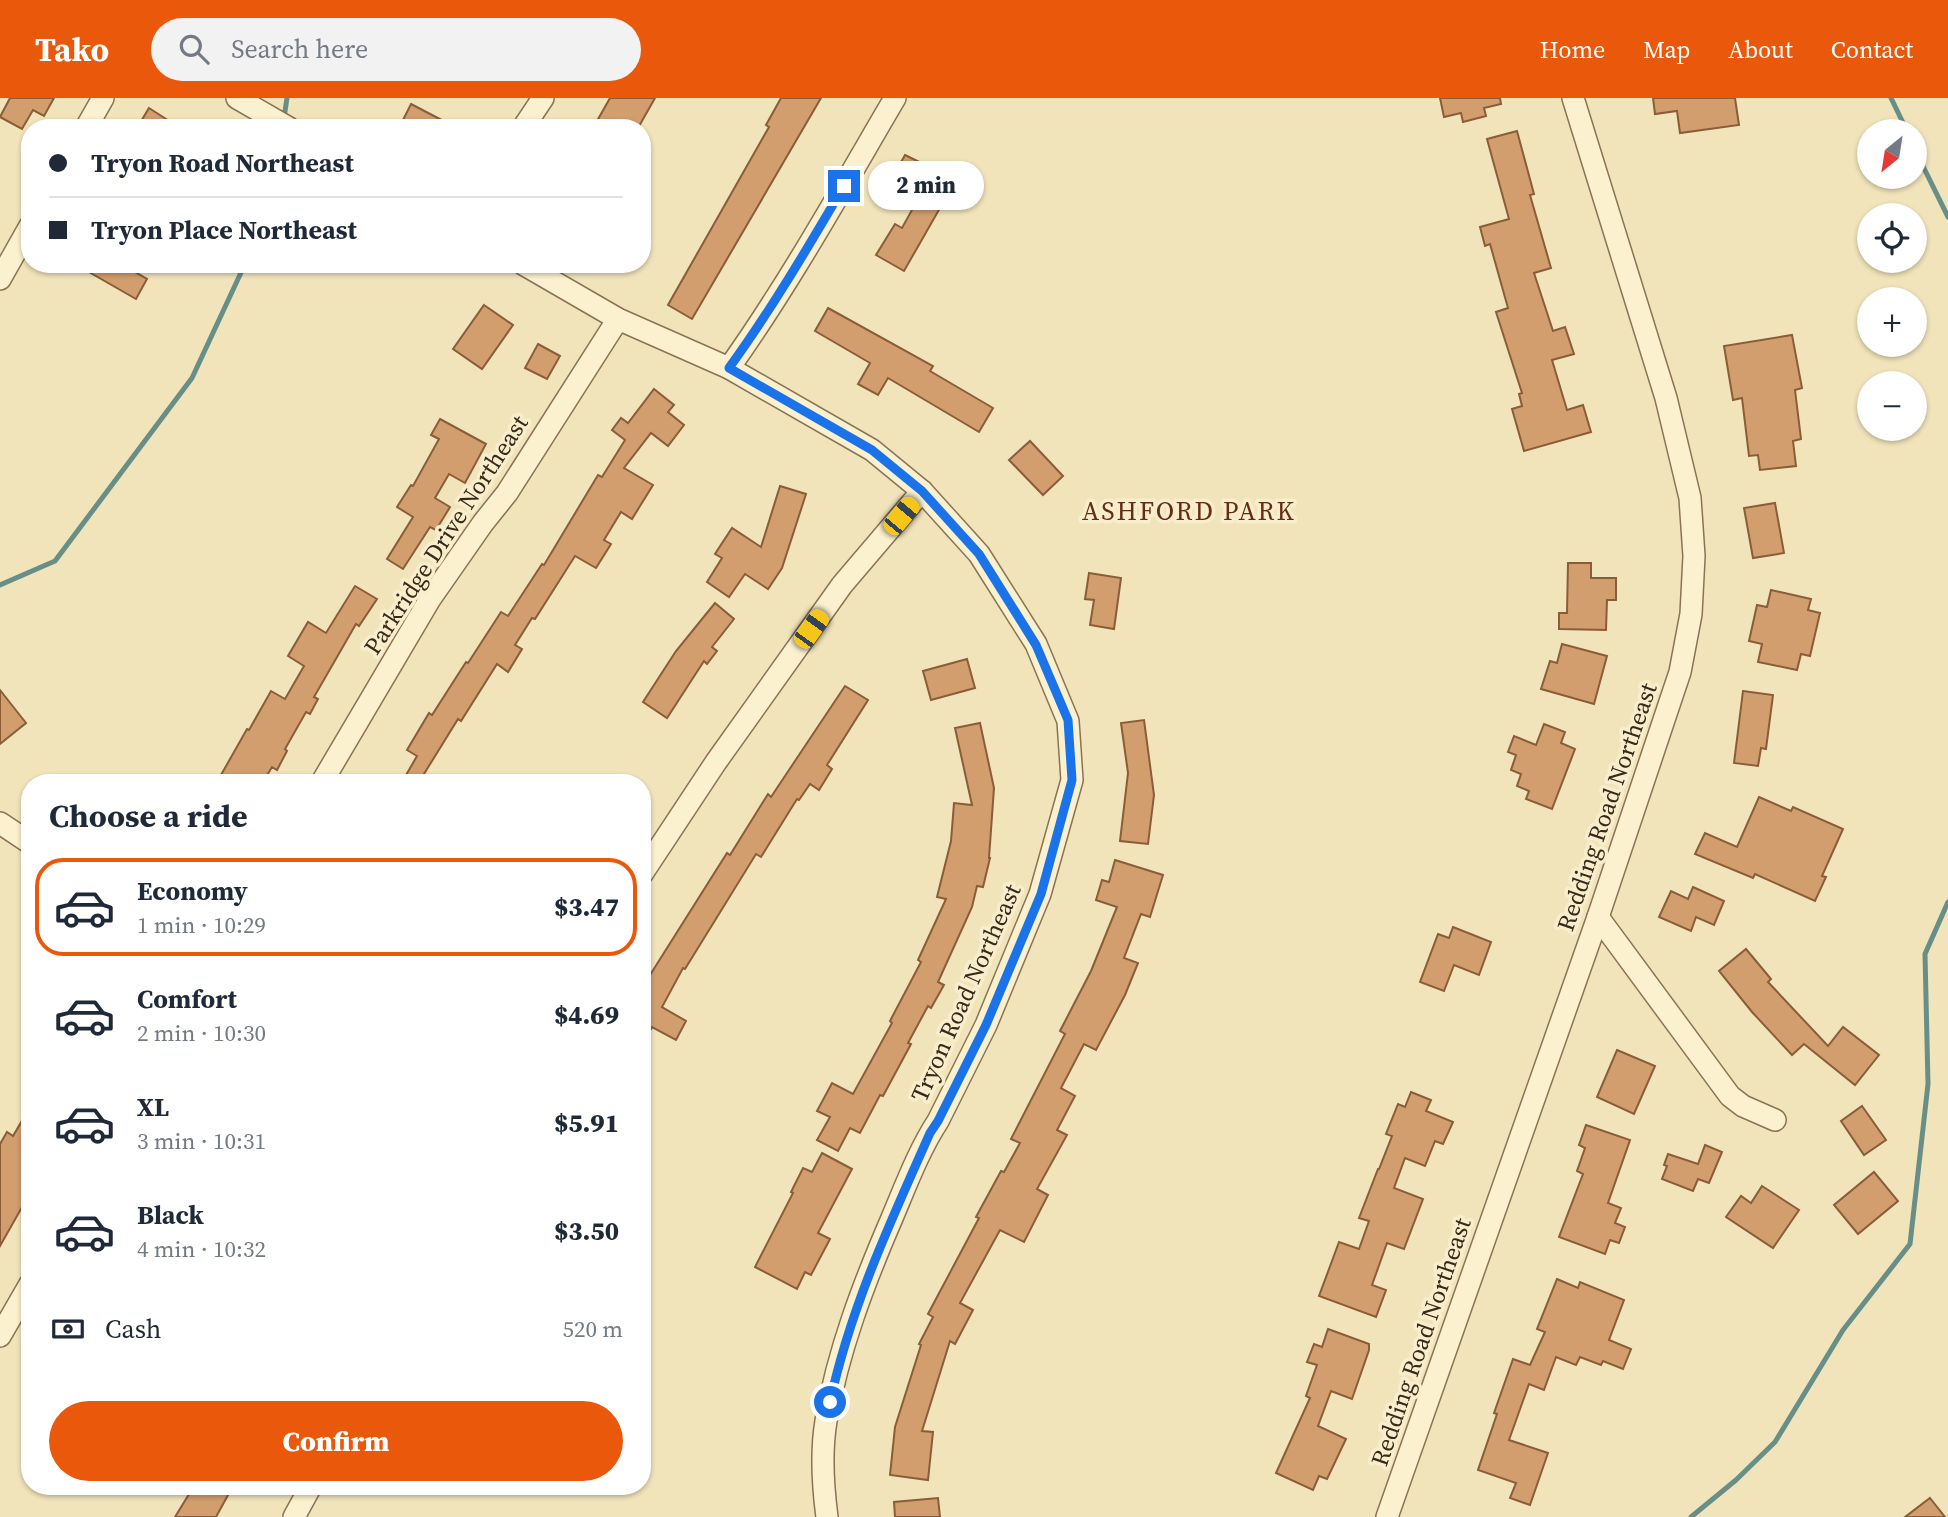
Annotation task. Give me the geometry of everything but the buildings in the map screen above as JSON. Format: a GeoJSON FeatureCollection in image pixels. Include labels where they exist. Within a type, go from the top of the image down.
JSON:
{"type":"FeatureCollection","features":[{"type":"Feature","properties":{"kind":"street"},"geometry":{"type":"LineString","coordinates":[[91,119],[103,98]]}},
{"type":"Feature","properties":{"kind":"street"},"geometry":{"type":"LineString","coordinates":[[237,98],[273,119]]}},
{"type":"Feature","properties":{"kind":"street"},"geometry":{"type":"LineString","coordinates":[[529,119],[543,98]]}},
{"type":"Feature","properties":{"kind":"street"},"geometry":{"type":"LineString","coordinates":[[729,368],[792,274],[895,98]]}},
{"type":"Feature","properties":{"kind":"street","name":"Redding Road Northeast"},"geometry":{"type":"LineString","coordinates":[[1387,1517],[1598,917],[1681,672],[1691,614],[1694,556],[1690,498],[1666,398],[1573,98]]}},
{"type":"Feature","properties":{"kind":"street"},"geometry":{"type":"LineString","coordinates":[[0,279],[21,242]]}},
{"type":"Feature","properties":{"kind":"street","name":"Tryon Road Northeast"},"geometry":{"type":"LineString","coordinates":[[539,273],[618,319],[729,368],[872,450],[922,491],[979,554],[1036,645],[1068,720],[1072,780],[1041,894],[986,1025],[930,1133],[893,1215],[859,1298],[839,1361],[825,1423],[823,1487],[827,1517]]}},
{"type":"Feature","properties":{"kind":"street","name":"Parkridge Drive Northeast"},"geometry":{"type":"LineString","coordinates":[[327,774],[430,599],[507,493],[618,319]]}},
{"type":"Feature","properties":{"kind":"street"},"geometry":{"type":"LineString","coordinates":[[651,860],[716,762],[842,585],[922,491]]}},
{"type":"Feature","properties":{"kind":"street"},"geometry":{"type":"LineString","coordinates":[[0,823],[21,838]]}},
{"type":"Feature","properties":{"kind":"street"},"geometry":{"type":"LineString","coordinates":[[1598,917],[1730,1096],[1743,1106],[1775,1120]]}},
{"type":"Feature","properties":{"kind":"street"},"geometry":{"type":"LineString","coordinates":[[0,1336],[21,1300]]}},
{"type":"Feature","properties":{"kind":"street"},"geometry":{"type":"LineString","coordinates":[[294,1517],[306,1495]]}},
{"type":"Feature","properties":{"kind":"waterway"},"geometry":{"type":"LineString","coordinates":[[284,118],[287,98]]}},
{"type":"Feature","properties":{"kind":"waterway"},"geometry":{"type":"LineString","coordinates":[[1891,98],[1901,119]]}},
{"type":"Feature","properties":{"kind":"waterway"},"geometry":{"type":"LineString","coordinates":[[1927,174],[1948,217]]}},
{"type":"Feature","properties":{"kind":"waterway"},"geometry":{"type":"LineString","coordinates":[[0,585],[55,561],[192,378],[241,273]]}},
{"type":"Feature","properties":{"kind":"waterway"},"geometry":{"type":"LineString","coordinates":[[1691,1517],[1736,1480],[1775,1442],[1843,1330],[1910,1244],[1928,1084],[1925,954],[1948,902]]}},
{"type":"Feature","properties":{"kind":"district","name":"ASHFORD PARK"},"geometry":{"type":"Point","coordinates":[1189,511]}},
{"type":"Feature","properties":{"kind":"route"},"geometry":{"type":"LineString","coordinates":[[830,1402],[839,1361],[863,1286],[930,1133],[986,1025],[1041,894],[1072,780],[1068,720],[1036,645],[979,554],[922,491],[872,450],[729,368],[792,274],[844,186]]}}]}
